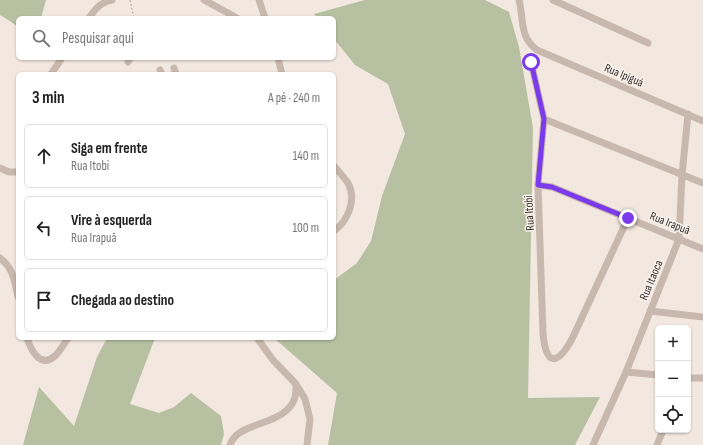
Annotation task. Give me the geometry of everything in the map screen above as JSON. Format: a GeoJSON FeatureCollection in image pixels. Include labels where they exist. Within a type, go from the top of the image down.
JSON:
{"type":"FeatureCollection","features":[{"type":"Feature","properties":{"kind":"street"},"geometry":{"type":"LineString","coordinates":[[90,16],[94,10],[101,4],[112,0]]}},
{"type":"Feature","properties":{"kind":"street"},"geometry":{"type":"LineString","coordinates":[[204,0],[233,16]]}},
{"type":"Feature","properties":{"kind":"street"},"geometry":{"type":"LineString","coordinates":[[259,0],[264,16]]}},
{"type":"Feature","properties":{"kind":"street","name":"Rua Ipiguá"},"geometry":{"type":"LineString","coordinates":[[519,0],[524,31],[528,42],[537,50],[703,121]]}},
{"type":"Feature","properties":{"kind":"street"},"geometry":{"type":"LineString","coordinates":[[554,0],[648,43]]}},
{"type":"Feature","properties":{"kind":"street"},"geometry":{"type":"LineString","coordinates":[[52,72],[61,60]]}},
{"type":"Feature","properties":{"kind":"street"},"geometry":{"type":"LineString","coordinates":[[278,60],[282,72]]}},
{"type":"Feature","properties":{"kind":"street","name":"Rua Itobi"},"geometry":{"type":"LineString","coordinates":[[531,62],[544,119],[538,185],[544,347],[550,358],[555,359],[563,354],[572,339],[628,218]]}},
{"type":"Feature","properties":{"kind":"street","name":"Rua Itaoca"},"geometry":{"type":"LineString","coordinates":[[593,445],[626,372],[672,260],[679,239],[682,175],[688,114]]}},
{"type":"Feature","properties":{"kind":"street"},"geometry":{"type":"LineString","coordinates":[[544,119],[703,184]]}},
{"type":"Feature","properties":{"kind":"street"},"geometry":{"type":"LineString","coordinates":[[0,168],[9,172],[16,172]]}},
{"type":"Feature","properties":{"kind":"street"},"geometry":{"type":"LineString","coordinates":[[336,169],[349,185],[352,195],[348,216],[343,224],[336,229]]}},
{"type":"Feature","properties":{"kind":"street","name":"Rua Irapuã"},"geometry":{"type":"LineString","coordinates":[[538,185],[552,187],[703,249]]}},
{"type":"Feature","properties":{"kind":"street"},"geometry":{"type":"LineString","coordinates":[[0,258],[9,265],[16,289]]}},
{"type":"Feature","properties":{"kind":"street"},"geometry":{"type":"LineString","coordinates":[[650,311],[703,318]]}},
{"type":"Feature","properties":{"kind":"street"},"geometry":{"type":"LineString","coordinates":[[28,340],[32,351],[36,356],[46,360],[56,355],[67,340]]}},
{"type":"Feature","properties":{"kind":"street"},"geometry":{"type":"LineString","coordinates":[[258,340],[273,360],[296,384],[305,399],[310,419],[307,445]]}},
{"type":"Feature","properties":{"kind":"street"},"geometry":{"type":"LineString","coordinates":[[626,372],[655,375]]}},
{"type":"Feature","properties":{"kind":"street"},"geometry":{"type":"LineString","coordinates":[[691,378],[703,378]]}},
{"type":"Feature","properties":{"kind":"street"},"geometry":{"type":"LineString","coordinates":[[230,445],[235,435],[245,430],[270,422],[282,415],[293,404],[296,384]]}},
{"type":"Feature","properties":{"kind":"street"},"geometry":{"type":"LineString","coordinates":[[657,445],[662,433]]}},
{"type":"Feature","properties":{"kind":"path"},"geometry":{"type":"LineString","coordinates":[[130,0],[134,16]]}},
{"type":"Feature","properties":{"kind":"green space"},"geometry":{"type":"Polygon","coordinates":[[[0,0],[46,0],[42,16],[16,16],[16,26],[0,15],[0,0]]]}},
{"type":"Feature","properties":{"kind":"green space"},"geometry":{"type":"Polygon","coordinates":[[[365,0],[485,0],[509,12],[519,47],[533,128],[528,398],[600,397],[575,445],[328,445],[337,393],[276,340],[336,340],[336,279],[357,263],[371,241],[382,196],[405,134],[388,84],[355,65],[336,41],[336,16],[316,16],[314,14],[365,0]]]}},
{"type":"Feature","properties":{"kind":"green space"},"geometry":{"type":"Polygon","coordinates":[[[106,340],[154,340],[130,404],[159,413],[174,407],[191,393],[221,416],[224,434],[221,445],[23,445],[39,387],[74,426],[97,357],[106,340]]]}},
{"type":"Feature","properties":{"kind":"route"},"geometry":{"type":"LineString","coordinates":[[531,62],[544,119],[538,185],[552,187],[628,218]]}}]}
